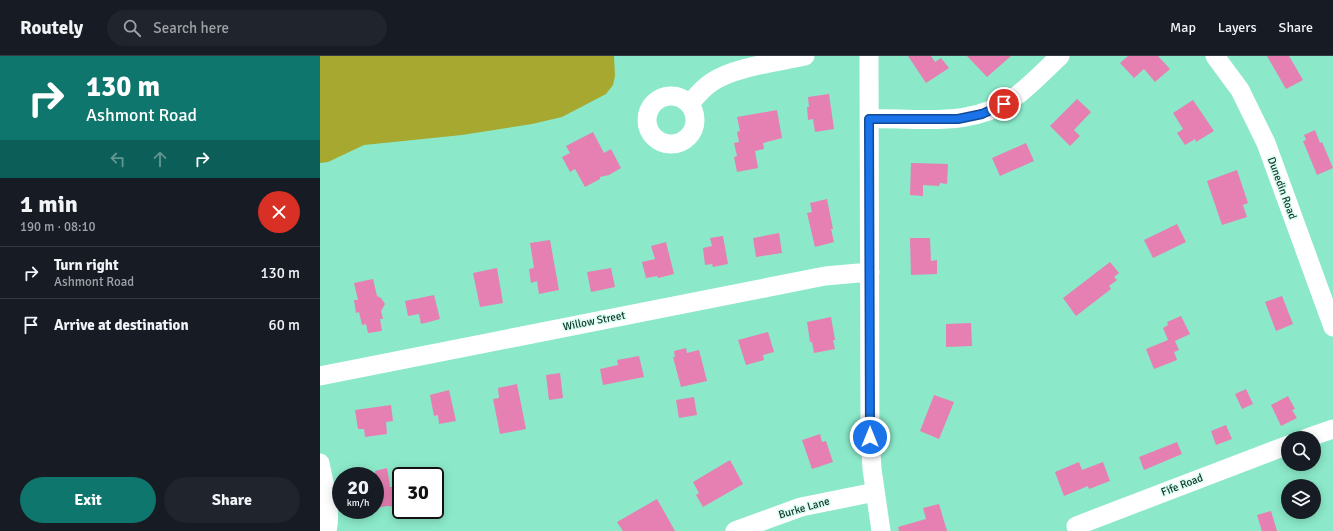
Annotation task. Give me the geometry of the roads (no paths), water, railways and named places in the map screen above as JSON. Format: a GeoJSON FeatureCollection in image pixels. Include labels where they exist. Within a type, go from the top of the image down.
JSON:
{"type":"FeatureCollection","features":[{"type":"Feature","properties":{"kind":"street"},"geometry":{"type":"LineString","coordinates":[[690,104],[713,81],[724,76],[754,67],[805,56]]}},
{"type":"Feature","properties":{"kind":"street"},"geometry":{"type":"LineString","coordinates":[[869,56],[870,437],[875,492],[881,531]]}},
{"type":"Feature","properties":{"kind":"street"},"geometry":{"type":"LineString","coordinates":[[869,119],[958,119],[982,114],[994,109],[1014,97],[1060,56]]}},
{"type":"Feature","properties":{"kind":"street","name":"Dunedin Road"},"geometry":{"type":"LineString","coordinates":[[1216,56],[1240,90],[1266,143],[1333,327]]}},
{"type":"Feature","properties":{"kind":"street","name":"Willow Street"},"geometry":{"type":"LineString","coordinates":[[320,376],[825,276],[870,272]]}},
{"type":"Feature","properties":{"kind":"street"},"geometry":{"type":"LineString","coordinates":[[1321,433],[1333,429]]}},
{"type":"Feature","properties":{"kind":"street","name":"Fife Road"},"geometry":{"type":"LineString","coordinates":[[1076,526],[1281,448]]}},
{"type":"Feature","properties":{"kind":"street"},"geometry":{"type":"LineString","coordinates":[[320,463],[328,502],[328,522],[326,531]]}},
{"type":"Feature","properties":{"kind":"street","name":"Burke Lane"},"geometry":{"type":"LineString","coordinates":[[735,531],[801,508],[875,492]]}}]}
